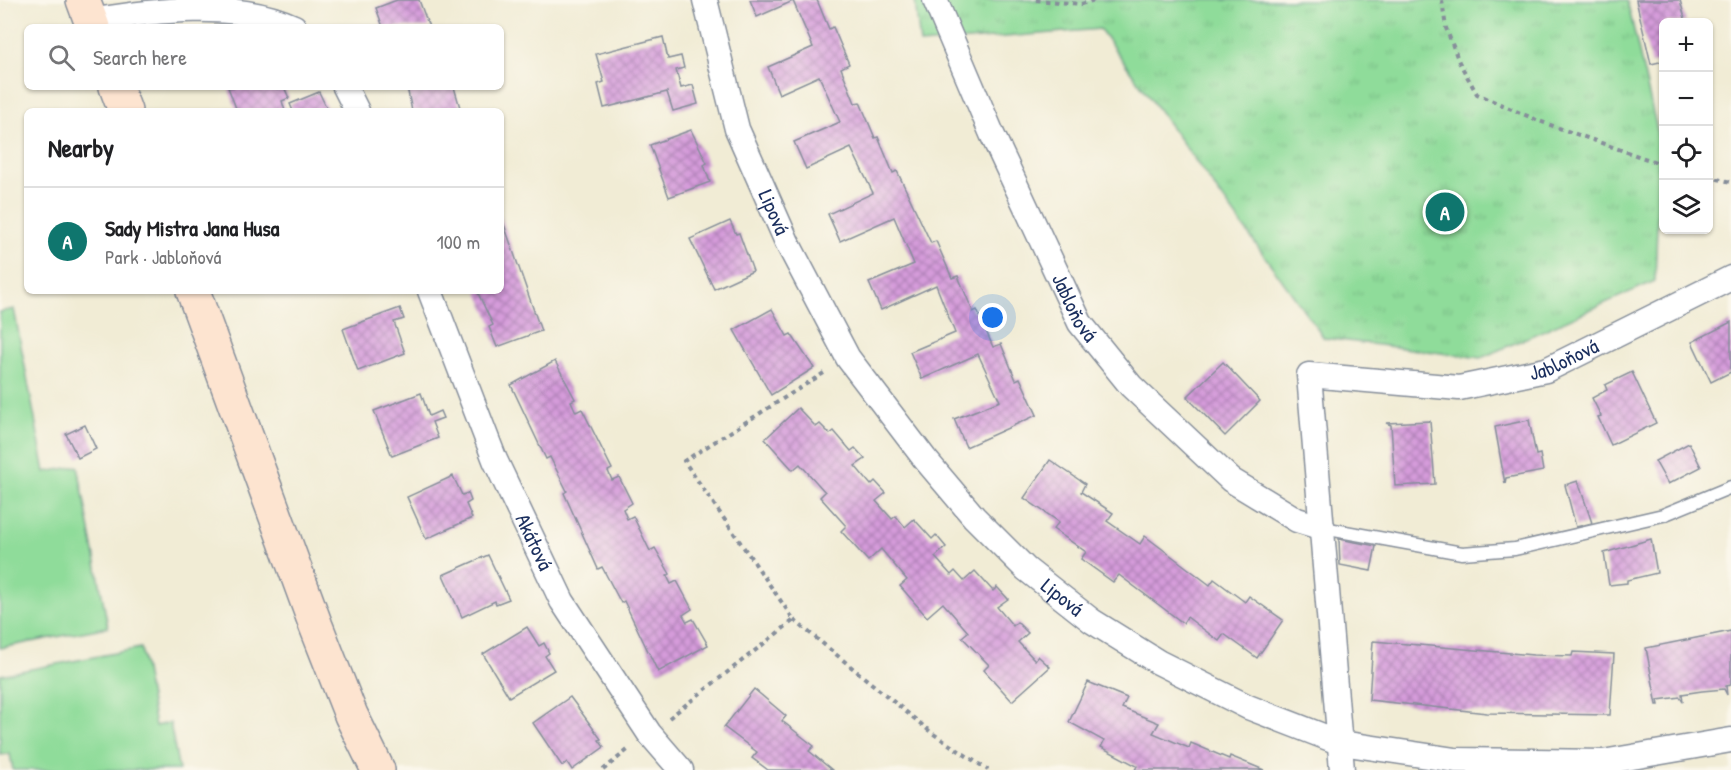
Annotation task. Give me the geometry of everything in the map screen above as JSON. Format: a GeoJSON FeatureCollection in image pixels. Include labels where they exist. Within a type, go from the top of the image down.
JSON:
{"type":"FeatureCollection","features":[{"type":"Feature","properties":{"kind":"street","name":"Lipová"},"geometry":{"type":"LineString","coordinates":[[705,0],[737,129],[787,242],[848,358],[925,459],[974,518],[1026,569],[1092,621],[1178,672],[1248,706],[1341,743],[1455,760],[1603,762],[1731,740]]}},
{"type":"Feature","properties":{"kind":"street","name":"Jabloňová"},"geometry":{"type":"LineString","coordinates":[[935,0],[992,134],[1080,323],[1131,386],[1231,480],[1297,520],[1323,528],[1309,375],[1459,388],[1546,370],[1731,278]]}},
{"type":"Feature","properties":{"kind":"street"},"geometry":{"type":"LineString","coordinates":[[89,16],[216,3],[250,8],[290,24]]}},
{"type":"Feature","properties":{"kind":"street"},"geometry":{"type":"LineString","coordinates":[[117,90],[124,108]]}},
{"type":"Feature","properties":{"kind":"street"},"geometry":{"type":"LineString","coordinates":[[346,90],[356,108]]}},
{"type":"Feature","properties":{"kind":"street"},"geometry":{"type":"LineString","coordinates":[[194,294],[320,638],[351,715],[378,770]]}},
{"type":"Feature","properties":{"kind":"street","name":"Akátová"},"geometry":{"type":"LineString","coordinates":[[431,294],[495,460],[562,601],[649,733],[681,770]]}},
{"type":"Feature","properties":{"kind":"street"},"geometry":{"type":"LineString","coordinates":[[1323,528],[1342,770]]}},
{"type":"Feature","properties":{"kind":"lane"},"geometry":{"type":"LineString","coordinates":[[1323,528],[1462,553],[1515,549],[1664,515],[1731,487]]}},
{"type":"Feature","properties":{"kind":"path"},"geometry":{"type":"LineString","coordinates":[[1036,0],[1081,4],[1095,0]]}},
{"type":"Feature","properties":{"kind":"path"},"geometry":{"type":"LineString","coordinates":[[1442,0],[1446,28],[1459,62],[1477,94],[1539,121],[1659,163]]}},
{"type":"Feature","properties":{"kind":"path"},"geometry":{"type":"LineString","coordinates":[[1713,178],[1731,182]]}},
{"type":"Feature","properties":{"kind":"path"},"geometry":{"type":"LineString","coordinates":[[848,358],[684,461],[794,620],[932,733],[987,770]]}},
{"type":"Feature","properties":{"kind":"path"},"geometry":{"type":"LineString","coordinates":[[603,770],[794,620]]}},
{"type":"Feature","properties":{"kind":"green space"},"geometry":{"type":"Polygon","coordinates":[[[915,0],[1627,0],[1659,139],[1655,281],[1481,358],[1324,338],[1100,29],[920,44],[915,0]]]}},
{"type":"Feature","properties":{"kind":"green space"},"geometry":{"type":"Polygon","coordinates":[[[14,309],[45,472],[78,466],[108,627],[0,648],[0,312],[14,309]]]}},
{"type":"Feature","properties":{"kind":"green space"},"geometry":{"type":"Polygon","coordinates":[[[141,648],[155,726],[170,723],[179,770],[13,770],[10,754],[0,755],[0,675],[141,648]]]}},
{"type":"Feature","properties":{"kind":"building"},"geometry":{"type":"Polygon","coordinates":[[[397,0],[419,0],[428,24],[382,24],[376,8],[397,0]]]}},
{"type":"Feature","properties":{"kind":"building"},"geometry":{"type":"Polygon","coordinates":[[[750,0],[817,0],[829,29],[833,27],[849,64],[841,68],[855,103],[860,102],[875,138],[878,137],[893,173],[897,171],[931,243],[936,241],[952,278],[958,276],[973,312],[977,310],[993,347],[1001,344],[1016,380],[1020,378],[1037,415],[966,447],[954,419],[1000,401],[978,354],[922,379],[910,352],[955,333],[936,285],[881,310],[869,283],[914,264],[894,217],[840,241],[828,214],[873,193],[851,148],[806,169],[794,142],[840,122],[819,76],[779,94],[768,67],[813,47],[793,1],[757,17],[750,0]]]}},
{"type":"Feature","properties":{"kind":"building"},"geometry":{"type":"Polygon","coordinates":[[[1636,0],[1680,0],[1685,18],[1659,18],[1659,62],[1651,64],[1636,0]]]}},
{"type":"Feature","properties":{"kind":"building"},"geometry":{"type":"Polygon","coordinates":[[[663,37],[668,59],[681,56],[684,68],[676,70],[681,88],[693,85],[698,104],[673,111],[667,92],[604,108],[598,84],[604,82],[596,54],[663,37]]]}},
{"type":"Feature","properties":{"kind":"building"},"geometry":{"type":"Polygon","coordinates":[[[229,90],[285,90],[289,98],[282,101],[284,108],[236,108],[229,90]]]}},
{"type":"Feature","properties":{"kind":"building"},"geometry":{"type":"Polygon","coordinates":[[[408,90],[455,90],[460,108],[411,108],[408,90]]]}},
{"type":"Feature","properties":{"kind":"building"},"geometry":{"type":"Polygon","coordinates":[[[319,92],[327,108],[292,108],[290,104],[319,92]]]}},
{"type":"Feature","properties":{"kind":"building"},"geometry":{"type":"Polygon","coordinates":[[[691,130],[707,163],[704,165],[710,182],[669,197],[650,145],[691,130]]]}},
{"type":"Feature","properties":{"kind":"building"},"geometry":{"type":"Polygon","coordinates":[[[730,221],[736,234],[739,233],[753,271],[714,289],[690,239],[730,221]]]}},
{"type":"Feature","properties":{"kind":"building"},"geometry":{"type":"Polygon","coordinates":[[[504,225],[541,331],[497,347],[489,327],[493,325],[478,294],[504,294],[504,225]]]}},
{"type":"Feature","properties":{"kind":"building"},"geometry":{"type":"Polygon","coordinates":[[[400,308],[404,319],[394,322],[405,353],[358,371],[343,329],[400,308]]]}},
{"type":"Feature","properties":{"kind":"building"},"geometry":{"type":"Polygon","coordinates":[[[772,309],[787,336],[791,334],[814,368],[771,395],[734,330],[772,309]]]}},
{"type":"Feature","properties":{"kind":"building"},"geometry":{"type":"Polygon","coordinates":[[[1731,322],[1731,372],[1711,382],[1692,342],[1731,322]]]}},
{"type":"Feature","properties":{"kind":"building"},"geometry":{"type":"Polygon","coordinates":[[[555,361],[575,399],[571,401],[576,412],[582,409],[612,469],[608,471],[612,480],[619,477],[632,503],[623,509],[627,519],[633,516],[650,551],[655,548],[670,574],[667,576],[671,584],[677,581],[692,609],[683,615],[687,622],[693,619],[708,645],[658,672],[624,601],[621,603],[602,567],[598,569],[564,493],[567,491],[550,457],[546,459],[511,385],[555,361]]]}},
{"type":"Feature","properties":{"kind":"building"},"geometry":{"type":"Polygon","coordinates":[[[1223,362],[1260,401],[1225,436],[1187,397],[1223,362]]]}},
{"type":"Feature","properties":{"kind":"building"},"geometry":{"type":"Polygon","coordinates":[[[1632,372],[1656,423],[1611,445],[1592,398],[1607,390],[1605,385],[1632,372]]]}},
{"type":"Feature","properties":{"kind":"building"},"geometry":{"type":"Polygon","coordinates":[[[421,393],[429,416],[440,411],[443,418],[432,422],[438,438],[392,456],[374,411],[421,393]]]}},
{"type":"Feature","properties":{"kind":"building"},"geometry":{"type":"Polygon","coordinates":[[[798,408],[816,427],[820,424],[830,434],[834,431],[851,451],[855,448],[865,459],[855,466],[871,485],[875,481],[886,493],[876,501],[892,519],[896,516],[905,527],[914,519],[932,539],[936,535],[946,547],[935,557],[951,575],[955,571],[964,581],[975,571],[993,591],[997,587],[1008,599],[997,607],[1013,626],[1017,622],[1028,633],[1018,642],[1035,660],[1038,656],[1050,667],[1012,701],[984,670],[989,665],[962,637],[968,632],[943,603],[927,617],[900,586],[907,580],[881,549],[868,561],[841,531],[846,526],[820,497],[825,492],[800,464],[793,470],[765,439],[798,408]]]}},
{"type":"Feature","properties":{"kind":"building"},"geometry":{"type":"Polygon","coordinates":[[[1529,420],[1536,455],[1540,454],[1543,471],[1506,478],[1505,484],[1495,427],[1529,420]]]}},
{"type":"Feature","properties":{"kind":"building"},"geometry":{"type":"Polygon","coordinates":[[[1430,421],[1435,484],[1395,486],[1391,425],[1386,423],[1430,421]]]}},
{"type":"Feature","properties":{"kind":"building"},"geometry":{"type":"Polygon","coordinates":[[[85,425],[96,449],[78,458],[66,434],[85,425]]]}},
{"type":"Feature","properties":{"kind":"building"},"geometry":{"type":"Polygon","coordinates":[[[1689,443],[1701,467],[1668,484],[1655,461],[1689,443]]]}},
{"type":"Feature","properties":{"kind":"building"},"geometry":{"type":"Polygon","coordinates":[[[1050,460],[1085,484],[1081,492],[1113,513],[1107,521],[1140,544],[1145,536],[1210,585],[1214,579],[1245,602],[1249,596],[1283,620],[1257,658],[1224,634],[1219,641],[1187,617],[1183,623],[1119,575],[1113,582],[1081,559],[1086,552],[1053,529],[1059,522],[1024,498],[1050,460]]]}},
{"type":"Feature","properties":{"kind":"building"},"geometry":{"type":"Polygon","coordinates":[[[453,476],[462,495],[468,493],[471,501],[466,504],[472,518],[426,539],[407,497],[453,476]]]}},
{"type":"Feature","properties":{"kind":"building"},"geometry":{"type":"Polygon","coordinates":[[[1578,481],[1592,523],[1576,527],[1565,485],[1578,481]]]}},
{"type":"Feature","properties":{"kind":"building"},"geometry":{"type":"Polygon","coordinates":[[[1339,539],[1376,546],[1371,571],[1340,565],[1339,539]]]}},
{"type":"Feature","properties":{"kind":"building"},"geometry":{"type":"Polygon","coordinates":[[[1651,539],[1657,573],[1627,580],[1627,583],[1609,585],[1604,553],[1651,539]]]}},
{"type":"Feature","properties":{"kind":"building"},"geometry":{"type":"Polygon","coordinates":[[[488,555],[509,599],[496,604],[495,601],[462,617],[443,575],[488,555]]]}},
{"type":"Feature","properties":{"kind":"building"},"geometry":{"type":"Polygon","coordinates":[[[527,627],[539,646],[544,643],[549,653],[545,656],[554,670],[509,697],[483,654],[527,627]]]}},
{"type":"Feature","properties":{"kind":"building"},"geometry":{"type":"Polygon","coordinates":[[[1731,631],[1731,685],[1726,686],[1727,695],[1724,689],[1702,691],[1682,694],[1683,702],[1680,697],[1658,700],[1659,705],[1657,705],[1646,648],[1731,631]]]}},
{"type":"Feature","properties":{"kind":"building"},"geometry":{"type":"Polygon","coordinates":[[[1373,641],[1533,655],[1572,656],[1573,652],[1614,654],[1610,715],[1487,713],[1369,700],[1373,641]]]}},
{"type":"Feature","properties":{"kind":"building"},"geometry":{"type":"Polygon","coordinates":[[[1088,682],[1127,698],[1122,708],[1159,723],[1153,733],[1189,748],[1191,743],[1229,759],[1230,756],[1264,770],[1135,770],[1137,766],[1101,747],[1104,741],[1069,722],[1088,682]]]}},
{"type":"Feature","properties":{"kind":"building"},"geometry":{"type":"Polygon","coordinates":[[[754,689],[786,716],[782,721],[814,746],[809,751],[832,770],[768,770],[752,758],[757,752],[724,727],[754,689]]]}},
{"type":"Feature","properties":{"kind":"building"},"geometry":{"type":"Polygon","coordinates":[[[570,697],[601,739],[599,740],[604,747],[572,770],[567,762],[562,766],[533,723],[570,697]]]}},
{"type":"Feature","properties":{"kind":"place","name":"Sady Mistra Jana Husa"},"geometry":{"type":"Point","coordinates":[1445,212]}}]}
